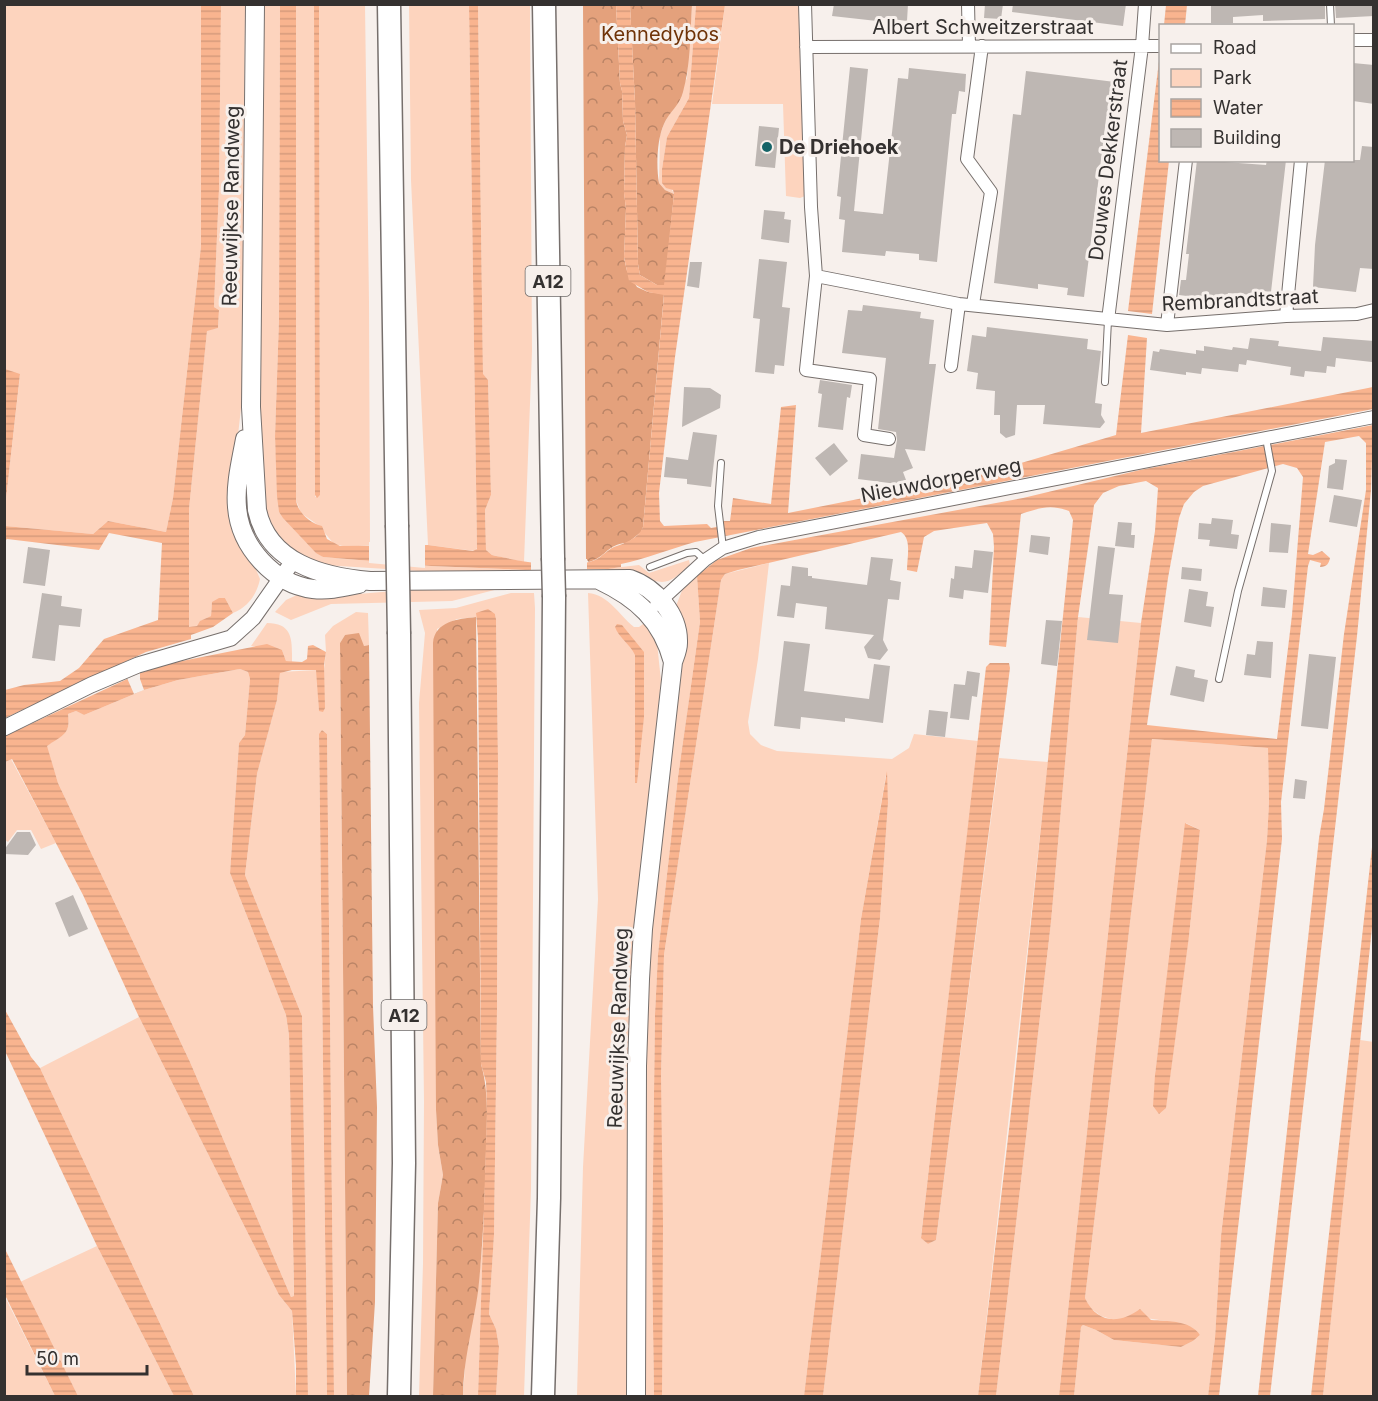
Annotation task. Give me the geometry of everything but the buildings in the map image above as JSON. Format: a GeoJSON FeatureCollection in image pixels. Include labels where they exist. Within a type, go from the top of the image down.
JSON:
{"type":"FeatureCollection","features":[{"type":"Feature","properties":{"kind":"highway","name":"A12"},"geometry":{"type":"LineString","coordinates":[[389,4],[404,1151],[399,1396]]}},
{"type":"Feature","properties":{"kind":"highway","name":"A12"},"geometry":{"type":"LineString","coordinates":[[543,1396],[549,1198],[554,597],[544,4]]}},
{"type":"Feature","properties":{"kind":"main road","name":"Reeuwijkse Randweg"},"geometry":{"type":"LineString","coordinates":[[255,4],[251,407],[258,517],[272,544],[293,561],[329,574],[370,581]]}},
{"type":"Feature","properties":{"kind":"main road","name":"Reeuwijkse Randweg"},"geometry":{"type":"LineString","coordinates":[[251,407],[237,485],[238,517],[245,537],[253,550],[269,568],[282,578],[302,587],[321,590],[370,581],[597,579],[654,606],[673,662],[643,928],[638,1015],[636,1396]]}},
{"type":"Feature","properties":{"kind":"street"},"geometry":{"type":"LineString","coordinates":[[805,4],[811,207],[816,276],[806,370],[870,379],[864,435],[889,439]]}},
{"type":"Feature","properties":{"kind":"street"},"geometry":{"type":"LineString","coordinates":[[968,4],[975,46],[967,159],[991,192],[973,304]]}},
{"type":"Feature","properties":{"kind":"street","name":"Douwes Dekkerstraat"},"geometry":{"type":"LineString","coordinates":[[1108,320],[1142,46],[1145,4]]}},
{"type":"Feature","properties":{"kind":"street"},"geometry":{"type":"LineString","coordinates":[[1354,40],[1374,40]]}},
{"type":"Feature","properties":{"kind":"street","name":"Albert Schweitzerstraat"},"geometry":{"type":"LineString","coordinates":[[806,47],[1159,46]]}},
{"type":"Feature","properties":{"kind":"street"},"geometry":{"type":"LineString","coordinates":[[1167,325],[1186,162]]}},
{"type":"Feature","properties":{"kind":"street"},"geometry":{"type":"LineString","coordinates":[[1286,316],[1302,162]]}},
{"type":"Feature","properties":{"kind":"street","name":"Rembrandtstraat"},"geometry":{"type":"LineString","coordinates":[[816,276],[959,303],[1167,325],[1286,316],[1357,314],[1374,310]]}},
{"type":"Feature","properties":{"kind":"street"},"geometry":{"type":"LineString","coordinates":[[951,366],[959,303]]}},
{"type":"Feature","properties":{"kind":"street","name":"Nieuwdorperweg"},"geometry":{"type":"LineString","coordinates":[[654,606],[722,546],[759,537],[1267,441],[1374,417]]}},
{"type":"Feature","properties":{"kind":"street"},"geometry":{"type":"LineString","coordinates":[[4,728],[138,665],[231,638],[253,618],[293,561]]}},
{"type":"Feature","properties":{"kind":"lane"},"geometry":{"type":"LineString","coordinates":[[1330,4],[1330,24]]}},
{"type":"Feature","properties":{"kind":"lane"},"geometry":{"type":"LineString","coordinates":[[1105,382],[1108,320]]}},
{"type":"Feature","properties":{"kind":"lane"},"geometry":{"type":"LineString","coordinates":[[1219,679],[1238,591],[1272,471],[1267,441]]}},
{"type":"Feature","properties":{"kind":"lane"},"geometry":{"type":"LineString","coordinates":[[721,464],[718,506],[722,546]]}},
{"type":"Feature","properties":{"kind":"lane"},"geometry":{"type":"LineString","coordinates":[[650,567],[696,552],[705,560]]}},
{"type":"Feature","properties":{"kind":"green space"},"geometry":{"type":"Polygon","coordinates":[[[280,4],[279,319],[275,436],[279,512],[323,557],[431,566],[526,570],[433,572],[324,565],[292,553],[266,522],[259,424],[264,5],[280,4]]]}},
{"type":"Feature","properties":{"kind":"green space"},"geometry":{"type":"Polygon","coordinates":[[[4,5],[201,5],[201,246],[173,498],[166,532],[108,521],[93,534],[5,526],[20,375],[4,369],[4,5]]]}},
{"type":"Feature","properties":{"kind":"green space"},"geometry":{"type":"Polygon","coordinates":[[[221,5],[245,5],[242,399],[230,508],[260,579],[254,595],[243,607],[233,613],[225,598],[212,603],[211,616],[197,626],[189,628],[189,509],[207,330],[218,328],[219,310],[214,307],[219,189],[221,5]]]}},
{"type":"Feature","properties":{"kind":"green space"},"geometry":{"type":"Polygon","coordinates":[[[296,5],[314,5],[315,497],[320,495],[319,5],[365,5],[370,545],[347,547],[334,544],[318,525],[301,513],[296,500],[296,5]]]}},
{"type":"Feature","properties":{"kind":"green space"},"geometry":{"type":"Polygon","coordinates":[[[409,5],[469,5],[477,548],[475,551],[428,545],[411,180],[409,5]]]}},
{"type":"Feature","properties":{"kind":"green space"},"geometry":{"type":"Polygon","coordinates":[[[478,5],[530,5],[532,351],[524,562],[492,555],[486,550],[485,510],[491,495],[488,380],[483,375],[478,5]]]}},
{"type":"Feature","properties":{"kind":"green space"},"geometry":{"type":"Polygon","coordinates":[[[583,5],[616,5],[623,121],[627,135],[624,258],[627,271],[637,287],[648,292],[664,294],[643,527],[641,532],[625,545],[624,543],[618,544],[589,562],[586,559],[583,5]]]}},
{"type":"Feature","properties":{"kind":"green space","name":"Kennedybos"},"geometry":{"type":"Polygon","coordinates":[[[630,5],[692,5],[686,81],[679,101],[664,124],[658,153],[659,183],[665,190],[674,194],[665,285],[657,285],[640,275],[638,264],[635,102],[630,5]]]}},
{"type":"Feature","properties":{"kind":"green space"},"geometry":{"type":"Polygon","coordinates":[[[692,5],[696,5],[689,98],[667,137],[662,169],[674,194],[665,190],[659,183],[660,135],[687,78],[692,5]]]}},
{"type":"Feature","properties":{"kind":"green space"},"geometry":{"type":"Polygon","coordinates":[[[725,5],[799,5],[805,196],[800,198],[786,196],[783,104],[712,104],[725,5]]]}},
{"type":"Feature","properties":{"kind":"green space"},"geometry":{"type":"Polygon","coordinates":[[[689,560],[690,565],[669,581],[664,582],[604,569],[639,565],[649,573],[689,560]]]}},
{"type":"Feature","properties":{"kind":"green space"},"geometry":{"type":"Polygon","coordinates":[[[769,563],[748,722],[750,734],[761,745],[777,751],[892,759],[909,748],[914,734],[978,741],[921,1237],[928,1244],[936,1240],[999,758],[1048,762],[978,1396],[823,1396],[880,918],[888,803],[886,775],[861,919],[804,1396],[662,1396],[661,1077],[664,955],[721,580],[725,574],[769,563]]]}},
{"type":"Feature","properties":{"kind":"green space"},"geometry":{"type":"Polygon","coordinates":[[[697,576],[700,622],[678,777],[658,954],[652,1252],[654,1396],[645,1396],[645,1111],[649,962],[684,652],[676,606],[683,588],[697,576]]]}},
{"type":"Feature","properties":{"kind":"green space"},"geometry":{"type":"Polygon","coordinates":[[[506,587],[452,601],[331,604],[291,620],[275,612],[286,600],[297,595],[347,595],[429,588],[506,587]]]}},
{"type":"Feature","properties":{"kind":"green space"},"geometry":{"type":"Polygon","coordinates":[[[511,593],[534,593],[535,608],[531,1189],[524,1396],[496,1396],[499,1347],[496,1329],[489,1314],[494,1234],[497,1009],[496,619],[495,614],[476,613],[476,617],[457,619],[437,629],[436,1110],[443,1175],[438,1203],[433,1396],[419,1396],[424,1101],[419,703],[425,633],[419,610],[456,608],[511,593]]]}},
{"type":"Feature","properties":{"kind":"green space"},"geometry":{"type":"Polygon","coordinates":[[[588,593],[608,601],[634,627],[639,627],[647,621],[657,643],[661,681],[633,946],[628,1077],[628,1396],[577,1396],[583,1167],[598,899],[588,593]]]}},
{"type":"Feature","properties":{"kind":"green space"},"geometry":{"type":"Polygon","coordinates":[[[356,612],[368,613],[369,645],[364,646],[345,635],[340,643],[347,1396],[334,1396],[327,734],[322,730],[319,735],[327,1396],[308,1396],[302,1016],[245,875],[257,774],[277,700],[280,672],[317,670],[319,711],[326,652],[325,635],[333,626],[356,612]]]}},
{"type":"Feature","properties":{"kind":"green space"},"geometry":{"type":"Polygon","coordinates":[[[476,617],[481,1064],[487,1107],[484,1221],[478,1292],[466,1357],[463,1396],[433,1396],[438,1203],[443,1175],[436,1110],[433,643],[438,630],[443,626],[455,620],[476,617]]]}},
{"type":"Feature","properties":{"kind":"green space"},"geometry":{"type":"Polygon","coordinates":[[[1078,617],[1141,623],[1059,1396],[996,1396],[1051,922],[1078,617]]]}},
{"type":"Feature","properties":{"kind":"green space"},"geometry":{"type":"Polygon","coordinates":[[[267,623],[282,626],[287,630],[291,641],[292,662],[286,661],[282,650],[251,646],[267,623]]]}},
{"type":"Feature","properties":{"kind":"green space"},"geometry":{"type":"Polygon","coordinates":[[[359,633],[364,646],[369,645],[373,1006],[377,1107],[375,1302],[369,1396],[347,1396],[340,643],[345,635],[359,633]]]}},
{"type":"Feature","properties":{"kind":"green space"},"geometry":{"type":"Polygon","coordinates":[[[240,669],[248,672],[250,679],[245,735],[239,743],[230,873],[286,1015],[289,1035],[294,1296],[291,1297],[190,1062],[58,783],[46,746],[61,737],[67,730],[68,714],[76,711],[84,715],[144,690],[178,680],[240,669]]]}},
{"type":"Feature","properties":{"kind":"green space"},"geometry":{"type":"Polygon","coordinates":[[[1152,739],[1268,748],[1267,840],[1221,1236],[1215,1338],[1208,1396],[1074,1396],[1083,1325],[1114,1340],[1181,1347],[1200,1335],[1181,1323],[1131,1316],[1118,1321],[1101,1316],[1089,1307],[1085,1298],[1152,739]],[[1186,823],[1155,1075],[1189,936],[1200,830],[1186,823]]]}},
{"type":"Feature","properties":{"kind":"green space"},"geometry":{"type":"Polygon","coordinates":[[[11,759],[56,843],[41,849],[31,830],[17,830],[8,842],[5,840],[5,762],[11,759]]]}},
{"type":"Feature","properties":{"kind":"green space"},"geometry":{"type":"Polygon","coordinates":[[[139,1017],[279,1295],[292,1311],[296,1396],[194,1396],[40,1068],[139,1017]]]}},
{"type":"Feature","properties":{"kind":"green space"},"geometry":{"type":"Polygon","coordinates":[[[1360,1040],[1374,1042],[1373,1396],[1323,1396],[1360,1040]]]}},
{"type":"Feature","properties":{"kind":"green space"},"geometry":{"type":"Polygon","coordinates":[[[483,1239],[478,1396],[463,1396],[466,1353],[477,1296],[483,1239]]]}},
{"type":"Feature","properties":{"kind":"green space"},"geometry":{"type":"Polygon","coordinates":[[[97,1246],[174,1396],[78,1396],[20,1282],[97,1246]]]}},
{"type":"Feature","properties":{"kind":"green space"},"geometry":{"type":"Polygon","coordinates":[[[4,1295],[55,1396],[5,1396],[4,1295]]]}},
{"type":"Feature","properties":{"kind":"water"},"geometry":{"type":"Polygon","coordinates":[[[201,5],[221,5],[219,189],[214,307],[219,310],[218,328],[207,331],[189,509],[189,627],[197,626],[200,621],[211,616],[212,602],[219,598],[225,598],[233,613],[213,627],[191,635],[191,639],[146,652],[5,718],[5,690],[24,685],[60,681],[79,668],[104,639],[158,620],[162,543],[109,533],[99,550],[7,539],[5,541],[5,526],[93,534],[108,521],[166,532],[173,498],[201,246],[201,5]]]}},
{"type":"Feature","properties":{"kind":"water"},"geometry":{"type":"Polygon","coordinates":[[[280,5],[296,5],[296,500],[305,517],[322,526],[327,539],[340,546],[428,545],[473,551],[477,549],[469,5],[478,5],[483,374],[488,380],[491,495],[485,510],[486,550],[492,555],[544,564],[584,563],[595,560],[611,548],[631,540],[643,527],[664,295],[648,292],[629,281],[624,257],[627,135],[623,121],[616,5],[630,5],[635,102],[638,264],[640,275],[657,285],[664,285],[674,194],[673,190],[666,188],[662,183],[667,137],[689,98],[696,5],[725,5],[675,357],[659,493],[660,521],[664,526],[707,524],[711,528],[721,526],[722,521],[730,521],[733,498],[771,504],[781,407],[796,405],[788,513],[984,474],[1116,435],[1128,335],[1147,338],[1141,433],[1373,387],[1373,409],[695,542],[621,564],[621,567],[608,569],[526,570],[431,566],[323,557],[316,553],[283,518],[279,512],[277,496],[275,436],[279,319],[280,5]]]}},
{"type":"Feature","properties":{"kind":"water"},"geometry":{"type":"Polygon","coordinates":[[[314,5],[319,5],[320,495],[317,498],[315,495],[314,5]]]}},
{"type":"Feature","properties":{"kind":"water"},"geometry":{"type":"Polygon","coordinates":[[[1166,5],[1187,5],[1185,24],[1164,24],[1166,5]]]}},
{"type":"Feature","properties":{"kind":"water"},"geometry":{"type":"Polygon","coordinates":[[[1159,61],[1159,162],[1169,162],[1152,314],[1128,311],[1159,61]]]}},
{"type":"Feature","properties":{"kind":"water"},"geometry":{"type":"Polygon","coordinates":[[[4,369],[20,374],[5,508],[4,369]]]}},
{"type":"Feature","properties":{"kind":"water"},"geometry":{"type":"Polygon","coordinates":[[[1373,425],[1371,490],[1357,636],[1270,1396],[1258,1396],[1319,838],[1344,634],[1366,490],[1366,443],[1359,436],[1325,442],[1308,554],[1313,555],[1322,551],[1330,558],[1324,566],[1320,567],[1321,563],[1310,560],[1308,566],[1281,802],[1282,839],[1219,1396],[1208,1396],[1215,1338],[1221,1236],[1267,840],[1268,748],[1152,739],[1085,1298],[1090,1307],[1102,1317],[1117,1319],[1140,1309],[1151,1320],[1184,1324],[1196,1330],[1200,1335],[1181,1347],[1114,1340],[1083,1325],[1074,1396],[1059,1396],[1141,623],[1155,531],[1158,488],[1146,481],[1119,486],[1103,493],[1094,505],[1078,617],[1051,922],[996,1396],[978,1396],[1013,1095],[1073,520],[1069,511],[1050,507],[1021,514],[1006,647],[989,645],[994,547],[993,534],[987,523],[934,531],[924,537],[917,572],[907,570],[908,544],[901,532],[738,570],[725,574],[721,580],[664,955],[661,1077],[662,1396],[654,1396],[652,1252],[658,954],[678,777],[700,622],[697,576],[717,560],[751,548],[1023,498],[1140,470],[1373,425]],[[1283,464],[1203,486],[1194,492],[1184,504],[1179,518],[1168,578],[1147,725],[1277,739],[1292,615],[1303,477],[1297,468],[1283,464]]]}},
{"type":"Feature","properties":{"kind":"water"},"geometry":{"type":"Polygon","coordinates":[[[488,609],[495,614],[496,619],[498,760],[494,1235],[489,1314],[496,1329],[499,1347],[496,1396],[478,1396],[487,1111],[486,1082],[481,1064],[476,613],[488,609]]]}},
{"type":"Feature","properties":{"kind":"water"},"geometry":{"type":"Polygon","coordinates":[[[617,624],[622,625],[644,652],[644,717],[637,783],[635,783],[635,655],[617,631],[615,627],[617,624]]]}},
{"type":"Feature","properties":{"kind":"water"},"geometry":{"type":"Polygon","coordinates":[[[267,644],[282,650],[286,661],[302,662],[307,659],[308,646],[313,645],[326,652],[323,712],[319,711],[316,670],[292,670],[280,673],[277,700],[257,774],[245,875],[302,1016],[308,1396],[296,1396],[292,1311],[279,1295],[139,1017],[83,895],[12,759],[5,762],[5,736],[140,673],[172,663],[267,644]],[[240,669],[178,680],[144,690],[84,715],[76,711],[68,714],[68,726],[64,734],[47,746],[58,783],[190,1062],[291,1297],[294,1296],[294,1291],[289,1035],[286,1015],[230,873],[239,743],[245,735],[250,679],[248,672],[240,669]]]}},
{"type":"Feature","properties":{"kind":"water"},"geometry":{"type":"Polygon","coordinates":[[[990,663],[1009,663],[1010,668],[936,1240],[928,1244],[921,1238],[986,667],[990,663]]]}},
{"type":"Feature","properties":{"kind":"water"},"geometry":{"type":"Polygon","coordinates":[[[322,730],[327,734],[334,1396],[327,1396],[319,734],[322,730]]]}},
{"type":"Feature","properties":{"kind":"water"},"geometry":{"type":"Polygon","coordinates":[[[887,771],[888,803],[880,918],[823,1396],[804,1396],[861,919],[887,771]]]}},
{"type":"Feature","properties":{"kind":"water"},"geometry":{"type":"Polygon","coordinates":[[[1185,823],[1200,830],[1189,936],[1166,1108],[1159,1114],[1153,1106],[1155,1075],[1185,823]]]}},
{"type":"Feature","properties":{"kind":"water"},"geometry":{"type":"Polygon","coordinates":[[[1373,838],[1373,918],[1323,1396],[1311,1396],[1373,838]]]}},
{"type":"Feature","properties":{"kind":"water"},"geometry":{"type":"Polygon","coordinates":[[[4,1008],[31,1057],[40,1068],[194,1396],[174,1396],[97,1246],[5,1051],[4,1008]]]}},
{"type":"Feature","properties":{"kind":"water"},"geometry":{"type":"Polygon","coordinates":[[[4,1247],[78,1396],[55,1396],[5,1295],[4,1247]]]}},
{"type":"Feature","properties":{"kind":"pier"},"geometry":{"type":"Polygon","coordinates":[[[369,542],[425,542],[425,568],[369,563],[369,542]]]}},
{"type":"Feature","properties":{"kind":"pier"},"geometry":{"type":"Polygon","coordinates":[[[587,559],[587,573],[531,573],[531,560],[587,559]]]}},
{"type":"Feature","properties":{"kind":"pier"},"geometry":{"type":"Polygon","coordinates":[[[140,673],[144,690],[134,694],[127,678],[140,673]]]}},
{"type":"Feature","properties":{"kind":"place","name":"De Driehoek"},"geometry":{"type":"Point","coordinates":[767,147]}}]}
